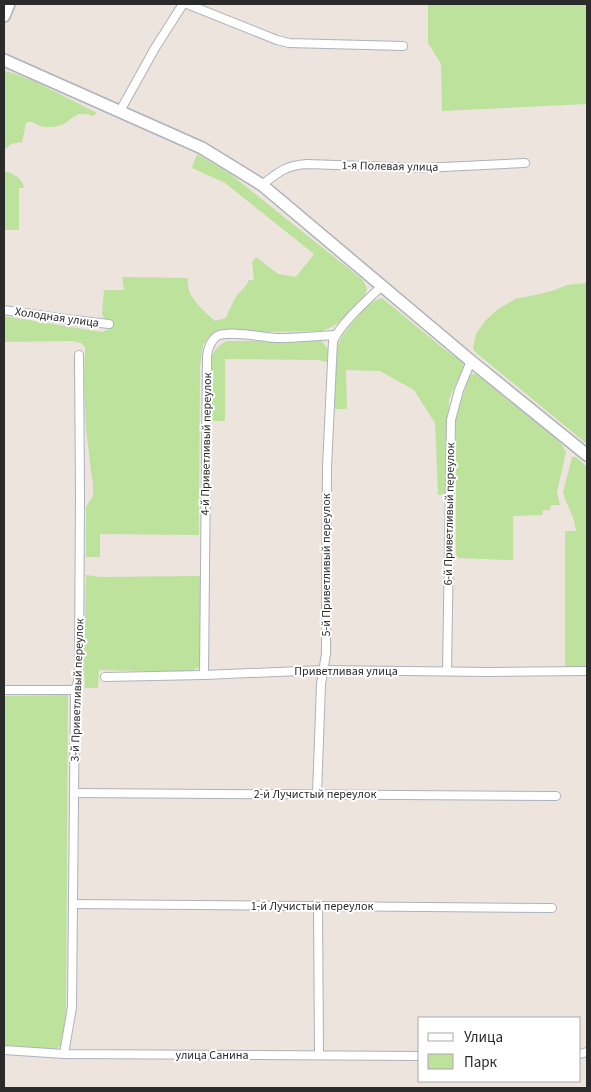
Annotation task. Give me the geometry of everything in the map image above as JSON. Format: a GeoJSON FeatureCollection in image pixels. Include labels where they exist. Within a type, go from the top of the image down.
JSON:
{"type":"FeatureCollection","features":[{"type":"Feature","properties":{"kind":"main road"},"geometry":{"type":"LineString","coordinates":[[4,16],[9,4]]}},
{"type":"Feature","properties":{"kind":"main road"},"geometry":{"type":"LineString","coordinates":[[4,60],[202,148],[246,174],[262,185],[587,455]]}},
{"type":"Feature","properties":{"kind":"street"},"geometry":{"type":"LineString","coordinates":[[120,111],[155,48],[185,4],[289,43],[403,46]]}},
{"type":"Feature","properties":{"kind":"street","name":"1-я Полевая улица"},"geometry":{"type":"LineString","coordinates":[[262,185],[281,170],[297,164],[422,168],[525,163]]}},
{"type":"Feature","properties":{"kind":"street"},"geometry":{"type":"LineString","coordinates":[[335,335],[382,286]]}},
{"type":"Feature","properties":{"kind":"street","name":"Холодная улица"},"geometry":{"type":"LineString","coordinates":[[4,310],[110,324]]}},
{"type":"Feature","properties":{"kind":"street","name":"4-й Приветливый переулок"},"geometry":{"type":"LineString","coordinates":[[204,675],[208,347],[218,336],[229,333],[278,338],[335,335]]}},
{"type":"Feature","properties":{"kind":"street","name":"5-й Приветливый переулок"},"geometry":{"type":"LineString","coordinates":[[317,794],[320,684],[326,654],[327,466],[333,341],[335,335]]}},
{"type":"Feature","properties":{"kind":"street","name":"3-й Приветливый переулок"},"geometry":{"type":"LineString","coordinates":[[64,1054],[72,1007],[75,690],[79,671],[79,355]]}},
{"type":"Feature","properties":{"kind":"street","name":"6-й Приветливый переулок"},"geometry":{"type":"LineString","coordinates":[[447,671],[451,420],[458,390],[472,361]]}},
{"type":"Feature","properties":{"kind":"street","name":"Приветливая улица"},"geometry":{"type":"LineString","coordinates":[[105,677],[323,670],[587,671]]}},
{"type":"Feature","properties":{"kind":"street"},"geometry":{"type":"LineString","coordinates":[[4,690],[75,690]]}},
{"type":"Feature","properties":{"kind":"street","name":"2-й Лучистый переулок"},"geometry":{"type":"LineString","coordinates":[[74,793],[556,796]]}},
{"type":"Feature","properties":{"kind":"street","name":"1-й Лучистый переулок"},"geometry":{"type":"LineString","coordinates":[[73,904],[552,908]]}},
{"type":"Feature","properties":{"kind":"street"},"geometry":{"type":"LineString","coordinates":[[318,906],[319,1055]]}},
{"type":"Feature","properties":{"kind":"street","name":"улица Санина"},"geometry":{"type":"LineString","coordinates":[[4,1050],[64,1054],[418,1056]]}},
{"type":"Feature","properties":{"kind":"green space"},"geometry":{"type":"Polygon","coordinates":[[[428,4],[587,4],[587,104],[442,111],[441,64],[428,43],[428,4]]]}},
{"type":"Feature","properties":{"kind":"green space"},"geometry":{"type":"Polygon","coordinates":[[[4,71],[36,82],[97,113],[93,116],[79,114],[63,125],[54,127],[43,127],[32,122],[26,123],[22,142],[11,144],[4,150],[4,71]]]}},
{"type":"Feature","properties":{"kind":"green space"},"geometry":{"type":"Polygon","coordinates":[[[197,154],[229,173],[363,280],[367,288],[365,296],[334,326],[322,331],[262,332],[229,330],[210,336],[203,345],[200,367],[199,535],[100,534],[100,557],[86,557],[86,507],[93,496],[93,483],[86,428],[85,347],[81,343],[71,341],[4,342],[4,316],[102,332],[109,329],[102,314],[104,290],[124,290],[122,277],[188,278],[189,291],[192,297],[215,321],[226,318],[238,294],[249,280],[254,280],[252,262],[256,257],[278,274],[296,277],[314,254],[225,183],[192,168],[197,154]]]}},
{"type":"Feature","properties":{"kind":"green space"},"geometry":{"type":"Polygon","coordinates":[[[4,171],[17,176],[24,188],[19,188],[19,230],[4,230],[4,171]]]}},
{"type":"Feature","properties":{"kind":"green space"},"geometry":{"type":"Polygon","coordinates":[[[587,283],[587,444],[474,351],[473,347],[476,334],[485,321],[497,310],[515,299],[555,290],[567,285],[587,283]]]}},
{"type":"Feature","properties":{"kind":"green space"},"geometry":{"type":"Polygon","coordinates":[[[382,298],[462,362],[464,366],[449,399],[446,494],[438,495],[435,423],[414,390],[380,371],[346,370],[347,409],[335,409],[335,365],[339,342],[363,310],[371,303],[382,298]]]}},
{"type":"Feature","properties":{"kind":"green space"},"geometry":{"type":"Polygon","coordinates":[[[321,340],[328,349],[327,362],[318,360],[225,359],[225,421],[211,421],[211,358],[222,344],[227,341],[321,340]]]}},
{"type":"Feature","properties":{"kind":"green space"},"geometry":{"type":"Polygon","coordinates":[[[471,374],[476,374],[555,438],[566,452],[557,492],[560,505],[551,505],[550,510],[543,510],[542,515],[513,516],[513,560],[456,558],[456,417],[471,374]]]}},
{"type":"Feature","properties":{"kind":"green space"},"geometry":{"type":"Polygon","coordinates":[[[572,457],[576,457],[587,467],[587,668],[565,667],[565,531],[576,531],[574,520],[563,492],[572,457]]]}},
{"type":"Feature","properties":{"kind":"green space"},"geometry":{"type":"Polygon","coordinates":[[[86,575],[100,577],[200,576],[200,667],[189,672],[99,670],[98,688],[85,688],[86,575]]]}},
{"type":"Feature","properties":{"kind":"green space"},"geometry":{"type":"Polygon","coordinates":[[[68,695],[66,1012],[62,1045],[54,1050],[4,1048],[4,696],[68,695]]]}}]}
